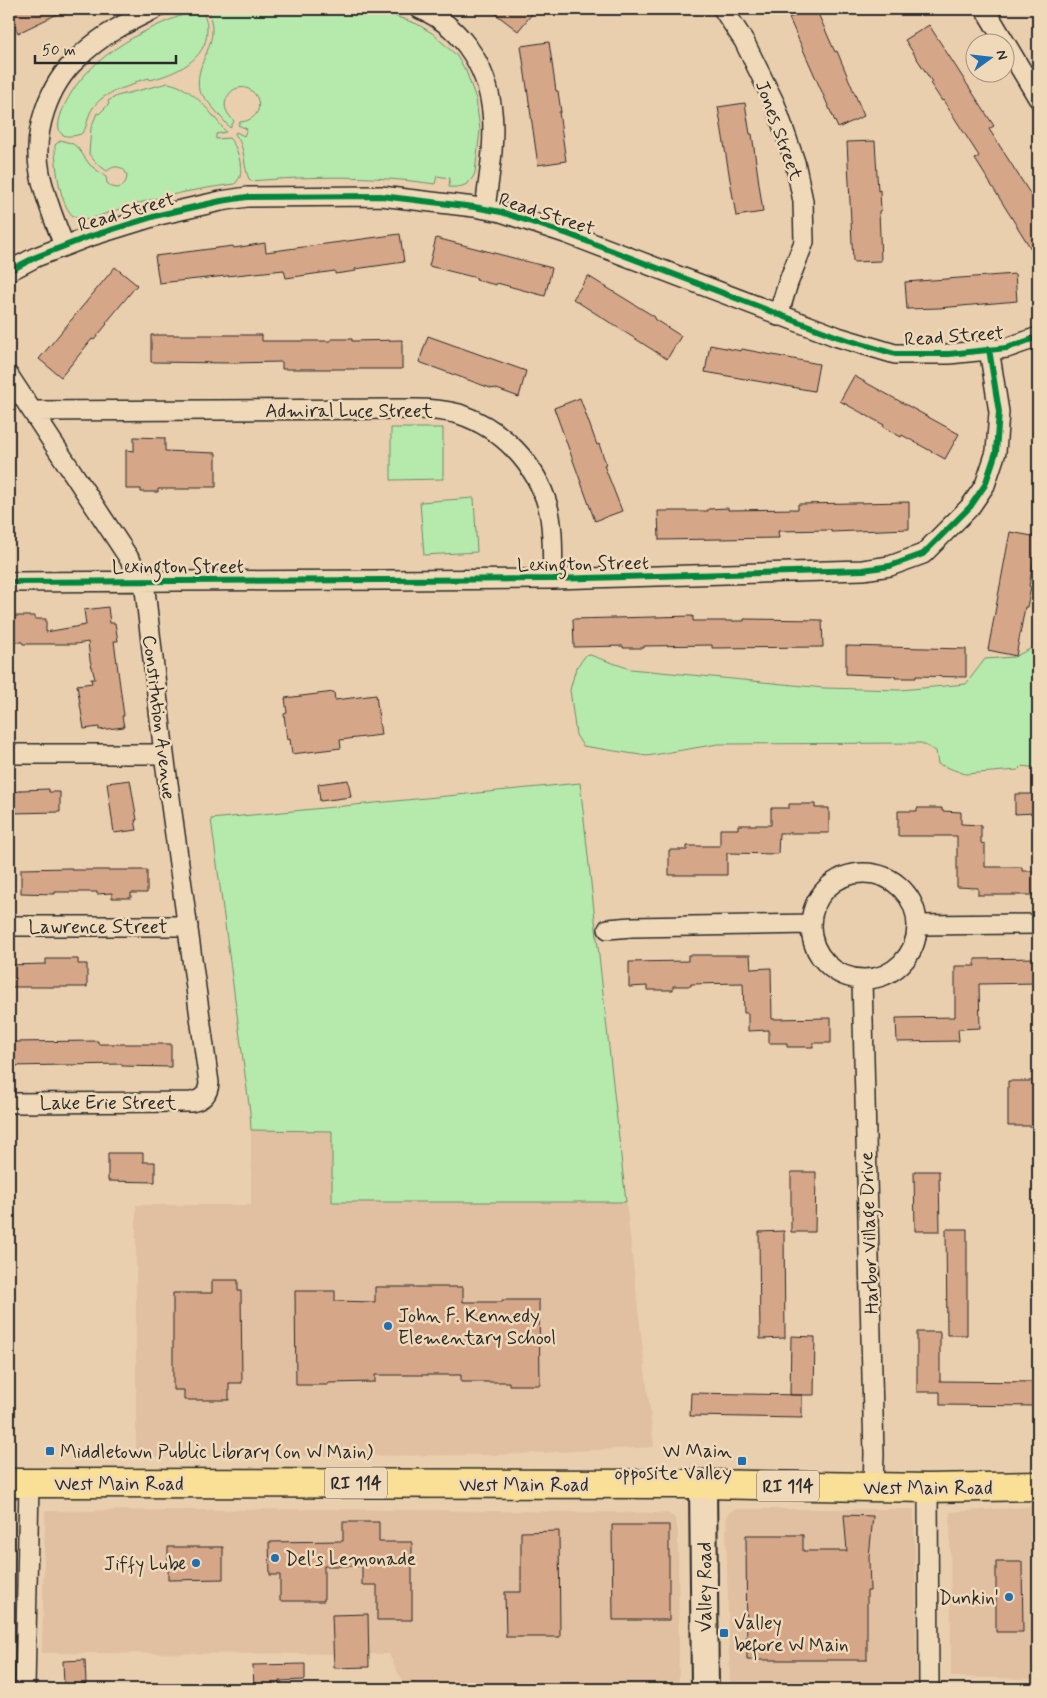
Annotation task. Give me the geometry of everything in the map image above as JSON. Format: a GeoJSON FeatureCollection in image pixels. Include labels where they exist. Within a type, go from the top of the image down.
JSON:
{"type":"FeatureCollection","features":[{"type":"Feature","properties":{"kind":"highway","name":"West Main Road"},"geometry":{"type":"LineString","coordinates":[[19,1483],[704,1484],[928,1488],[1038,1486]]}},
{"type":"Feature","properties":{"kind":"main road","name":"Valley Road"},"geometry":{"type":"LineString","coordinates":[[704,1484],[705,1689]]}},
{"type":"Feature","properties":{"kind":"street"},"geometry":{"type":"LineString","coordinates":[[64,245],[48,203],[40,172],[39,137],[45,110],[64,73],[78,58],[100,39],[126,23],[155,9]]}},
{"type":"Feature","properties":{"kind":"street"},"geometry":{"type":"LineString","coordinates":[[420,9],[447,25],[461,38],[485,76],[493,114],[493,144],[485,209]]}},
{"type":"Feature","properties":{"kind":"street","name":"Jones Street"},"geometry":{"type":"LineString","coordinates":[[723,9],[744,41],[775,104],[795,162],[803,200],[804,242],[788,283],[778,316]]}},
{"type":"Feature","properties":{"kind":"street"},"geometry":{"type":"LineString","coordinates":[[985,9],[1038,98]]}},
{"type":"Feature","properties":{"kind":"street","name":"Read Street"},"geometry":{"type":"LineString","coordinates":[[9,272],[36,257],[64,245],[159,214],[247,197],[381,196],[501,212],[568,234],[778,316],[895,354],[949,354],[1007,348],[1038,337]]}},
{"type":"Feature","properties":{"kind":"street","name":"Lexington Street"},"geometry":{"type":"LineString","coordinates":[[9,582],[553,579],[863,570],[896,564],[923,554],[970,508],[985,485],[996,452],[999,412],[990,349]]}},
{"type":"Feature","properties":{"kind":"street","name":"Constitution Avenue"},"geometry":{"type":"LineString","coordinates":[[9,376],[144,581],[164,754],[209,1083],[206,1095]]}},
{"type":"Feature","properties":{"kind":"street","name":"Admiral Luce Street"},"geometry":{"type":"LineString","coordinates":[[32,411],[413,409],[436,410],[457,414],[494,430],[524,460],[536,478],[548,508],[553,579]]}},
{"type":"Feature","properties":{"kind":"street"},"geometry":{"type":"LineString","coordinates":[[9,754],[164,754]]}},
{"type":"Feature","properties":{"kind":"street"},"geometry":{"type":"LineString","coordinates":[[861,872],[873,873],[896,883],[905,892],[914,907],[917,925],[916,938],[912,949],[897,968],[875,978],[862,980],[836,972],[825,963],[817,951],[812,938],[810,924],[812,911],[826,888],[836,880],[861,872]]}},
{"type":"Feature","properties":{"kind":"street"},"geometry":{"type":"LineString","coordinates":[[608,929],[810,924]]}},
{"type":"Feature","properties":{"kind":"street"},"geometry":{"type":"LineString","coordinates":[[917,925],[1038,924]]}},
{"type":"Feature","properties":{"kind":"street","name":"Lawrence Street"},"geometry":{"type":"LineString","coordinates":[[9,926],[188,926]]}},
{"type":"Feature","properties":{"kind":"street","name":"Harbor Village Drive"},"geometry":{"type":"LineString","coordinates":[[862,980],[874,1454],[873,1487]]}},
{"type":"Feature","properties":{"kind":"street","name":"Lake Erie Street"},"geometry":{"type":"LineString","coordinates":[[9,1103],[184,1102],[197,1100],[206,1095]]}},
{"type":"Feature","properties":{"kind":"street"},"geometry":{"type":"LineString","coordinates":[[19,1483],[25,1689]]}},
{"type":"Feature","properties":{"kind":"street"},"geometry":{"type":"LineString","coordinates":[[928,1488],[928,1689]]}},
{"type":"Feature","properties":{"kind":"shaded area","name":"John F. Kennedy Elementary School"},"geometry":{"type":"Polygon","coordinates":[[[251,1130],[332,1130],[332,1202],[626,1202],[654,1447],[495,1455],[136,1457],[136,1205],[251,1205],[251,1130]]]}},
{"type":"Feature","properties":{"kind":"shaded area"},"geometry":{"type":"Polygon","coordinates":[[[1038,1506],[1038,1689],[1035,1689],[1035,1679],[951,1677],[950,1512],[1038,1506]]]}},
{"type":"Feature","properties":{"kind":"shaded area"},"geometry":{"type":"Polygon","coordinates":[[[321,1509],[668,1513],[676,1519],[678,1532],[679,1689],[406,1689],[389,1654],[42,1653],[45,1511],[321,1509]]]}},
{"type":"Feature","properties":{"kind":"shaded area"},"geometry":{"type":"Polygon","coordinates":[[[734,1509],[914,1509],[917,1689],[730,1689],[726,1527],[727,1514],[734,1509]]]}},
{"type":"Feature","properties":{"kind":"green space"},"geometry":{"type":"Polygon","coordinates":[[[199,9],[205,18],[207,30],[206,41],[196,57],[188,64],[169,74],[135,82],[135,84],[116,91],[98,101],[90,113],[85,130],[81,134],[68,136],[61,133],[59,127],[60,119],[68,99],[81,80],[96,64],[125,42],[161,24],[199,9]]]}},
{"type":"Feature","properties":{"kind":"green space"},"geometry":{"type":"Polygon","coordinates":[[[210,9],[375,9],[417,24],[432,33],[456,55],[466,71],[476,99],[480,130],[473,177],[465,185],[454,187],[449,187],[450,178],[437,176],[435,184],[343,177],[250,181],[243,151],[235,134],[236,132],[244,136],[247,129],[238,125],[240,122],[250,119],[256,114],[259,107],[258,100],[249,89],[233,90],[225,103],[228,114],[234,121],[230,128],[199,91],[199,75],[211,41],[210,9]]]}},
{"type":"Feature","properties":{"kind":"green space"},"geometry":{"type":"Polygon","coordinates":[[[168,83],[177,85],[193,95],[208,109],[226,132],[216,134],[216,139],[229,138],[235,146],[240,162],[241,172],[239,179],[235,184],[198,189],[162,197],[91,219],[74,217],[68,209],[61,192],[55,145],[61,140],[73,144],[90,165],[106,177],[107,183],[112,187],[118,188],[123,186],[127,176],[125,171],[116,167],[107,171],[96,163],[89,154],[91,128],[97,113],[99,114],[109,104],[108,101],[117,96],[168,83]]]}},
{"type":"Feature","properties":{"kind":"green space"},"geometry":{"type":"Polygon","coordinates":[[[391,428],[443,428],[443,479],[391,480],[391,428]]]}},
{"type":"Feature","properties":{"kind":"green space"},"geometry":{"type":"Polygon","coordinates":[[[474,498],[477,552],[424,555],[420,502],[474,498]]]}},
{"type":"Feature","properties":{"kind":"green space"},"geometry":{"type":"Polygon","coordinates":[[[1032,648],[1038,649],[1038,768],[1022,766],[1018,770],[965,774],[938,764],[936,751],[921,743],[718,744],[647,756],[583,746],[576,735],[570,690],[576,668],[587,654],[630,669],[824,688],[900,690],[966,684],[985,659],[1014,657],[1032,648]]]}},
{"type":"Feature","properties":{"kind":"green space"},"geometry":{"type":"Polygon","coordinates":[[[580,783],[626,1202],[332,1202],[332,1131],[251,1130],[211,819],[580,783]]]}},
{"type":"Feature","properties":{"kind":"building"},"geometry":{"type":"Polygon","coordinates":[[[9,9],[68,9],[18,33],[9,9]]]}},
{"type":"Feature","properties":{"kind":"building"},"geometry":{"type":"Polygon","coordinates":[[[489,9],[536,9],[518,31],[489,9]]]}},
{"type":"Feature","properties":{"kind":"building"},"geometry":{"type":"Polygon","coordinates":[[[810,9],[816,9],[835,52],[837,51],[864,116],[838,128],[789,18],[810,9]]]}},
{"type":"Feature","properties":{"kind":"building"},"geometry":{"type":"Polygon","coordinates":[[[929,25],[994,126],[989,129],[1038,206],[1038,260],[975,159],[979,156],[930,83],[932,82],[905,40],[929,25]]]}},
{"type":"Feature","properties":{"kind":"building"},"geometry":{"type":"Polygon","coordinates":[[[549,42],[561,112],[559,112],[566,161],[538,165],[521,46],[549,42]]]}},
{"type":"Feature","properties":{"kind":"building"},"geometry":{"type":"Polygon","coordinates":[[[745,103],[750,134],[752,134],[763,212],[736,216],[718,107],[745,103]]]}},
{"type":"Feature","properties":{"kind":"building"},"geometry":{"type":"Polygon","coordinates":[[[875,141],[878,191],[880,190],[881,261],[853,262],[847,142],[875,141]]]}},
{"type":"Feature","properties":{"kind":"building"},"geometry":{"type":"Polygon","coordinates":[[[400,234],[404,262],[335,274],[335,271],[286,278],[284,270],[159,283],[155,256],[265,243],[266,252],[400,234]]]}},
{"type":"Feature","properties":{"kind":"building"},"geometry":{"type":"Polygon","coordinates":[[[436,238],[552,268],[545,296],[497,283],[496,285],[476,280],[477,278],[429,266],[436,238]]]}},
{"type":"Feature","properties":{"kind":"building"},"geometry":{"type":"Polygon","coordinates":[[[115,267],[137,285],[94,340],[92,339],[61,377],[39,359],[115,267]]]}},
{"type":"Feature","properties":{"kind":"building"},"geometry":{"type":"Polygon","coordinates":[[[1015,274],[1017,301],[907,309],[905,282],[1015,274]]]}},
{"type":"Feature","properties":{"kind":"building"},"geometry":{"type":"Polygon","coordinates":[[[588,276],[655,317],[654,319],[681,336],[667,359],[573,299],[588,276]]]}},
{"type":"Feature","properties":{"kind":"building"},"geometry":{"type":"Polygon","coordinates":[[[151,335],[262,335],[262,341],[331,341],[331,339],[352,339],[352,341],[402,340],[402,369],[282,369],[282,362],[151,362],[151,335]]]}},
{"type":"Feature","properties":{"kind":"building"},"geometry":{"type":"Polygon","coordinates":[[[428,336],[526,371],[519,397],[419,362],[428,336]]]}},
{"type":"Feature","properties":{"kind":"building"},"geometry":{"type":"Polygon","coordinates":[[[710,345],[741,351],[742,349],[819,364],[814,391],[705,372],[710,345]]]}},
{"type":"Feature","properties":{"kind":"building"},"geometry":{"type":"Polygon","coordinates":[[[854,376],[959,434],[945,459],[902,435],[901,437],[883,427],[884,425],[840,401],[854,376]]]}},
{"type":"Feature","properties":{"kind":"building"},"geometry":{"type":"Polygon","coordinates":[[[580,398],[597,445],[599,444],[606,464],[604,465],[622,511],[595,521],[554,408],[580,398]]]}},
{"type":"Feature","properties":{"kind":"building"},"geometry":{"type":"Polygon","coordinates":[[[134,437],[165,438],[165,451],[216,453],[216,487],[158,489],[158,492],[141,492],[141,489],[126,489],[126,450],[134,451],[134,437]]]}},
{"type":"Feature","properties":{"kind":"building"},"geometry":{"type":"Polygon","coordinates":[[[909,502],[909,529],[831,532],[831,530],[778,531],[779,538],[659,540],[658,511],[708,511],[708,509],[728,508],[728,510],[798,509],[798,504],[909,502]]]}},
{"type":"Feature","properties":{"kind":"building"},"geometry":{"type":"Polygon","coordinates":[[[1010,532],[1038,537],[1029,586],[1031,587],[1027,607],[1025,607],[1016,656],[988,650],[1010,532]]]}},
{"type":"Feature","properties":{"kind":"building"},"geometry":{"type":"Polygon","coordinates":[[[108,607],[110,623],[115,623],[118,641],[114,641],[124,727],[99,730],[99,727],[84,729],[77,685],[92,683],[91,679],[95,679],[88,642],[76,644],[23,644],[22,642],[9,642],[9,616],[35,616],[35,619],[46,619],[46,632],[86,625],[84,610],[108,607]]]}},
{"type":"Feature","properties":{"kind":"building"},"geometry":{"type":"Polygon","coordinates":[[[693,616],[693,621],[744,621],[744,619],[822,620],[823,647],[712,648],[712,645],[644,646],[644,648],[623,648],[623,646],[574,647],[573,619],[693,616]]]}},
{"type":"Feature","properties":{"kind":"building"},"geometry":{"type":"Polygon","coordinates":[[[846,646],[966,649],[966,677],[916,676],[916,678],[895,678],[895,676],[846,674],[846,646]]]}},
{"type":"Feature","properties":{"kind":"building"},"geometry":{"type":"Polygon","coordinates":[[[334,692],[335,700],[376,695],[381,735],[340,740],[341,748],[292,754],[290,739],[287,740],[284,714],[287,713],[285,698],[334,692]]]}},
{"type":"Feature","properties":{"kind":"building"},"geometry":{"type":"Polygon","coordinates":[[[130,780],[137,830],[114,833],[107,783],[130,780]]]}},
{"type":"Feature","properties":{"kind":"building"},"geometry":{"type":"Polygon","coordinates":[[[348,780],[351,797],[320,801],[318,784],[348,780]]]}},
{"type":"Feature","properties":{"kind":"building"},"geometry":{"type":"Polygon","coordinates":[[[49,789],[49,792],[60,792],[60,812],[10,813],[10,792],[49,789]]]}},
{"type":"Feature","properties":{"kind":"building"},"geometry":{"type":"Polygon","coordinates":[[[1015,794],[1036,794],[1036,813],[1015,814],[1015,794]]]}},
{"type":"Feature","properties":{"kind":"building"},"geometry":{"type":"Polygon","coordinates":[[[789,804],[815,804],[815,808],[829,808],[829,833],[779,833],[778,854],[727,853],[727,875],[669,875],[669,850],[687,850],[687,846],[720,846],[720,829],[738,829],[738,825],[771,825],[771,808],[789,808],[789,804]]]}},
{"type":"Feature","properties":{"kind":"building"},"geometry":{"type":"Polygon","coordinates":[[[917,808],[942,808],[942,811],[961,812],[961,824],[981,825],[981,843],[985,844],[985,867],[1022,867],[1022,871],[1038,871],[1038,895],[978,895],[978,888],[957,887],[957,836],[898,836],[898,811],[917,811],[917,808]]]}},
{"type":"Feature","properties":{"kind":"building"},"geometry":{"type":"Polygon","coordinates":[[[71,868],[71,870],[147,870],[147,893],[131,893],[131,898],[112,898],[112,893],[97,894],[97,892],[21,893],[21,869],[71,868]]]}},
{"type":"Feature","properties":{"kind":"building"},"geometry":{"type":"Polygon","coordinates":[[[688,955],[750,955],[751,969],[771,968],[772,1019],[831,1018],[831,1043],[813,1043],[813,1047],[787,1047],[787,1043],[769,1043],[769,1030],[748,1031],[748,1013],[744,1013],[743,983],[691,984],[691,986],[673,986],[673,990],[647,990],[647,986],[629,987],[629,962],[688,961],[688,955]]]}},
{"type":"Feature","properties":{"kind":"building"},"geometry":{"type":"Polygon","coordinates":[[[1038,958],[1038,983],[979,984],[980,1028],[958,1029],[959,1041],[897,1042],[896,1018],[955,1017],[955,966],[975,966],[975,959],[1038,958]]]}},
{"type":"Feature","properties":{"kind":"building"},"geometry":{"type":"Polygon","coordinates":[[[46,959],[78,959],[78,964],[87,964],[87,987],[9,987],[9,965],[46,964],[46,959]]]}},
{"type":"Feature","properties":{"kind":"building"},"geometry":{"type":"Polygon","coordinates":[[[98,1041],[98,1044],[171,1044],[171,1067],[122,1066],[122,1064],[9,1066],[9,1042],[98,1041]]]}},
{"type":"Feature","properties":{"kind":"building"},"geometry":{"type":"Polygon","coordinates":[[[1008,1081],[1038,1081],[1038,1126],[1008,1126],[1008,1081]]]}},
{"type":"Feature","properties":{"kind":"building"},"geometry":{"type":"Polygon","coordinates":[[[108,1153],[143,1153],[143,1162],[155,1162],[155,1182],[108,1181],[108,1153]]]}},
{"type":"Feature","properties":{"kind":"building"},"geometry":{"type":"Polygon","coordinates":[[[914,1171],[939,1171],[940,1231],[915,1231],[914,1171]]]}},
{"type":"Feature","properties":{"kind":"building"},"geometry":{"type":"Polygon","coordinates":[[[791,1172],[816,1172],[815,1232],[791,1232],[791,1172]]]}},
{"type":"Feature","properties":{"kind":"building"},"geometry":{"type":"Polygon","coordinates":[[[946,1229],[967,1229],[967,1335],[947,1335],[946,1229]]]}},
{"type":"Feature","properties":{"kind":"building"},"geometry":{"type":"Polygon","coordinates":[[[784,1231],[785,1338],[760,1339],[759,1232],[784,1231]]]}},
{"type":"Feature","properties":{"kind":"building"},"geometry":{"type":"Polygon","coordinates":[[[212,1280],[238,1280],[238,1291],[241,1291],[242,1383],[229,1383],[229,1400],[184,1400],[184,1390],[173,1390],[173,1293],[212,1293],[212,1280]]]}},
{"type":"Feature","properties":{"kind":"building"},"geometry":{"type":"Polygon","coordinates":[[[375,1287],[463,1287],[463,1302],[539,1300],[540,1385],[509,1385],[509,1382],[461,1382],[461,1375],[375,1375],[375,1382],[296,1385],[295,1291],[335,1291],[335,1301],[375,1302],[375,1287]]]}},
{"type":"Feature","properties":{"kind":"building"},"geometry":{"type":"Polygon","coordinates":[[[917,1332],[940,1332],[940,1381],[1038,1382],[1038,1406],[940,1405],[940,1392],[917,1392],[917,1332]]]}},
{"type":"Feature","properties":{"kind":"building"},"geometry":{"type":"Polygon","coordinates":[[[791,1336],[815,1337],[814,1395],[790,1395],[791,1336]]]}},
{"type":"Feature","properties":{"kind":"building"},"geometry":{"type":"Polygon","coordinates":[[[691,1393],[802,1395],[802,1418],[690,1416],[691,1393]]]}},
{"type":"Feature","properties":{"kind":"building"},"geometry":{"type":"Polygon","coordinates":[[[844,1515],[873,1516],[869,1557],[870,1591],[867,1591],[867,1660],[747,1660],[746,1535],[803,1535],[803,1551],[847,1551],[844,1515]]]}},
{"type":"Feature","properties":{"kind":"building"},"geometry":{"type":"Polygon","coordinates":[[[343,1522],[379,1522],[379,1542],[412,1542],[412,1620],[377,1620],[377,1585],[362,1585],[362,1566],[324,1566],[324,1601],[280,1601],[280,1575],[270,1575],[269,1542],[343,1541],[343,1522]]]}},
{"type":"Feature","properties":{"kind":"building"},"geometry":{"type":"Polygon","coordinates":[[[612,1525],[669,1525],[669,1620],[613,1620],[612,1525]]]}},
{"type":"Feature","properties":{"kind":"building"},"geometry":{"type":"Polygon","coordinates":[[[559,1531],[560,1637],[506,1637],[505,1592],[521,1592],[521,1532],[559,1531]]]}},
{"type":"Feature","properties":{"kind":"building","name":"Jiffy Lube"},"geometry":{"type":"Polygon","coordinates":[[[168,1547],[223,1547],[223,1579],[168,1580],[168,1547]]]}},
{"type":"Feature","properties":{"kind":"building","name":"Dunkin'"},"geometry":{"type":"Polygon","coordinates":[[[996,1562],[1022,1562],[1023,1632],[996,1632],[996,1562]]]}},
{"type":"Feature","properties":{"kind":"building"},"geometry":{"type":"Polygon","coordinates":[[[368,1614],[369,1667],[334,1668],[332,1615],[368,1614]]]}},
{"type":"Feature","properties":{"kind":"building"},"geometry":{"type":"Polygon","coordinates":[[[85,1660],[86,1684],[64,1685],[63,1661],[85,1660]]]}},
{"type":"Feature","properties":{"kind":"building"},"geometry":{"type":"Polygon","coordinates":[[[305,1664],[305,1680],[280,1681],[280,1689],[254,1689],[253,1665],[305,1664]]]}},
{"type":"Feature","properties":{"kind":"cycle path"},"geometry":{"type":"LineString","coordinates":[[9,271],[36,257],[88,237],[159,215],[221,201],[247,197],[381,196],[501,212],[568,234],[838,337],[895,354],[949,354],[1007,348],[1038,337]]}},
{"type":"Feature","properties":{"kind":"cycle path"},"geometry":{"type":"LineString","coordinates":[[9,582],[553,579],[863,570],[890,566],[923,554],[970,507],[985,485],[996,452],[999,412],[989,349]]}},
{"type":"Feature","properties":{"kind":"place","name":"John F. Kennedy Elementary School"},"geometry":{"type":"Point","coordinates":[388,1326]}},
{"type":"Feature","properties":{"kind":"place","name":"Middletown Public Library (on W Main)"},"geometry":{"type":"Point","coordinates":[50,1451]}},
{"type":"Feature","properties":{"kind":"place","name":"W Main opposite Valley"},"geometry":{"type":"Point","coordinates":[742,1461]}},
{"type":"Feature","properties":{"kind":"place","name":"Del's Lemonade"},"geometry":{"type":"Point","coordinates":[275,1558]}},
{"type":"Feature","properties":{"kind":"place","name":"Jiffy Lube"},"geometry":{"type":"Point","coordinates":[196,1563]}},
{"type":"Feature","properties":{"kind":"place","name":"Dunkin'"},"geometry":{"type":"Point","coordinates":[1009,1597]}},
{"type":"Feature","properties":{"kind":"place","name":"Valley before W Main"},"geometry":{"type":"Point","coordinates":[724,1633]}}]}
